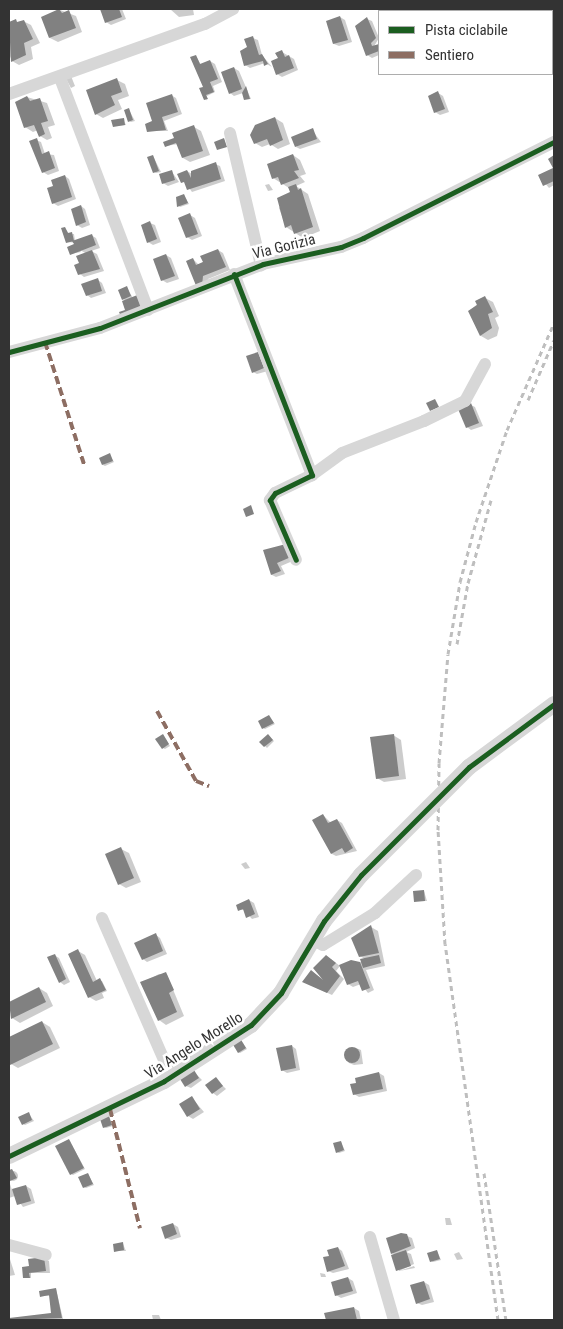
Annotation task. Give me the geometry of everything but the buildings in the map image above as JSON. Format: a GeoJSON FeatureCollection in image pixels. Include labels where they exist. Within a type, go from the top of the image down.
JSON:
{"type":"FeatureCollection","features":[{"type":"Feature","properties":{"kind":"street"},"geometry":{"type":"LineString","coordinates":[[9,94],[205,24],[233,9]]}},
{"type":"Feature","properties":{"kind":"street"},"geometry":{"type":"LineString","coordinates":[[60,78],[148,310]]}},
{"type":"Feature","properties":{"kind":"street"},"geometry":{"type":"LineString","coordinates":[[230,133],[261,265]]}},
{"type":"Feature","properties":{"kind":"street","name":"Via Gorizia"},"geometry":{"type":"LineString","coordinates":[[9,352],[100,328],[261,265],[341,247],[363,238],[554,142]]}},
{"type":"Feature","properties":{"kind":"street"},"geometry":{"type":"LineString","coordinates":[[234,274],[312,475]]}},
{"type":"Feature","properties":{"kind":"street"},"geometry":{"type":"LineString","coordinates":[[296,560],[270,500],[275,493],[312,475],[342,453],[424,421],[465,401],[485,364]]}},
{"type":"Feature","properties":{"kind":"street","name":"Via Angelo Morello"},"geometry":{"type":"LineString","coordinates":[[9,1156],[88,1120],[171,1076],[251,1025],[281,993],[313,940],[360,875],[469,767],[554,704]]}},
{"type":"Feature","properties":{"kind":"street"},"geometry":{"type":"LineString","coordinates":[[313,940],[323,946],[375,913],[416,875]]}},
{"type":"Feature","properties":{"kind":"street"},"geometry":{"type":"LineString","coordinates":[[102,918],[171,1076]]}},
{"type":"Feature","properties":{"kind":"street"},"geometry":{"type":"LineString","coordinates":[[370,1237],[394,1320]]}},
{"type":"Feature","properties":{"kind":"street"},"geometry":{"type":"LineString","coordinates":[[9,1245],[46,1255]]}},
{"type":"Feature","properties":{"kind":"railway"},"geometry":{"type":"LineString","coordinates":[[498,1320],[445,944],[438,830],[439,763],[448,654],[460,582],[476,522],[507,430],[554,323]]}},
{"type":"Feature","properties":{"kind":"railway"},"geometry":{"type":"LineString","coordinates":[[528,400],[554,340]]}},
{"type":"Feature","properties":{"kind":"railway"},"geometry":{"type":"LineString","coordinates":[[457,644],[468,583],[491,500]]}},
{"type":"Feature","properties":{"kind":"railway"},"geometry":{"type":"LineString","coordinates":[[484,1173],[506,1320]]}},
{"type":"Feature","properties":{"kind":"marked path"},"geometry":{"type":"LineString","coordinates":[[45,342],[85,467]]}},
{"type":"Feature","properties":{"kind":"marked path"},"geometry":{"type":"LineString","coordinates":[[157,711],[196,781],[209,786]]}},
{"type":"Feature","properties":{"kind":"marked path"},"geometry":{"type":"LineString","coordinates":[[110,1109],[140,1228]]}},
{"type":"Feature","properties":{"kind":"cycle path"},"geometry":{"type":"LineString","coordinates":[[9,352],[100,328],[263,264],[341,247],[363,238],[554,142]]}},
{"type":"Feature","properties":{"kind":"cycle path"},"geometry":{"type":"LineString","coordinates":[[234,274],[312,475],[275,493],[270,500],[296,560]]}},
{"type":"Feature","properties":{"kind":"cycle path"},"geometry":{"type":"LineString","coordinates":[[9,1156],[164,1081],[251,1025],[281,993],[324,921],[361,875],[469,767],[554,704]]}}]}
